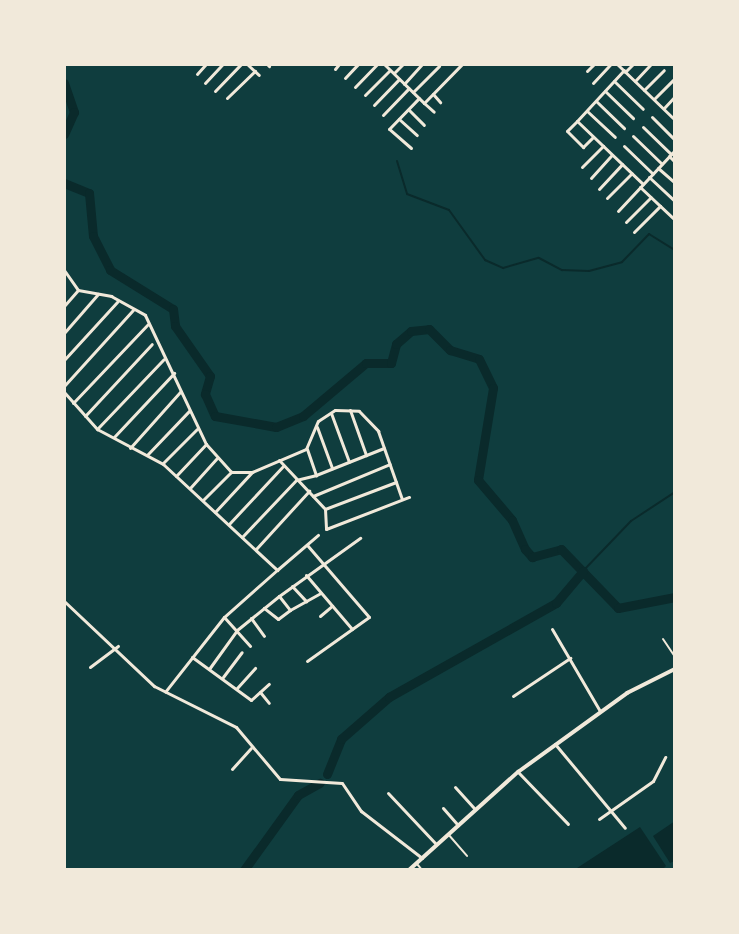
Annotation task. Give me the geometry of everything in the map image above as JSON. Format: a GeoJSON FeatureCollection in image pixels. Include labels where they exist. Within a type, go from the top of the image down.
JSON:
{"type":"FeatureCollection","features":[{"type":"Feature","properties":{"kind":"main road"},"geometry":{"type":"LineString","coordinates":[[409,870],[475,809],[555,744],[600,711],[675,669]]}},
{"type":"Feature","properties":{"kind":"street"},"geometry":{"type":"LineString","coordinates":[[197,74],[206,64]]}},
{"type":"Feature","properties":{"kind":"street"},"geometry":{"type":"LineString","coordinates":[[205,83],[223,64]]}},
{"type":"Feature","properties":{"kind":"street"},"geometry":{"type":"LineString","coordinates":[[215,91],[241,64]]}},
{"type":"Feature","properties":{"kind":"street"},"geometry":{"type":"LineString","coordinates":[[227,98],[257,73],[247,64]]}},
{"type":"Feature","properties":{"kind":"street"},"geometry":{"type":"LineString","coordinates":[[335,69],[339,64]]}},
{"type":"Feature","properties":{"kind":"street"},"geometry":{"type":"LineString","coordinates":[[345,78],[358,64]]}},
{"type":"Feature","properties":{"kind":"street"},"geometry":{"type":"LineString","coordinates":[[355,87],[377,64]]}},
{"type":"Feature","properties":{"kind":"street"},"geometry":{"type":"LineString","coordinates":[[384,64],[434,112]]}},
{"type":"Feature","properties":{"kind":"street"},"geometry":{"type":"LineString","coordinates":[[365,95],[403,64]]}},
{"type":"Feature","properties":{"kind":"street"},"geometry":{"type":"LineString","coordinates":[[404,84],[422,64]]}},
{"type":"Feature","properties":{"kind":"street"},"geometry":{"type":"LineString","coordinates":[[424,103],[462,64]]}},
{"type":"Feature","properties":{"kind":"street"},"geometry":{"type":"LineString","coordinates":[[587,71],[594,64]]}},
{"type":"Feature","properties":{"kind":"street"},"geometry":{"type":"LineString","coordinates":[[593,83],[611,64]]}},
{"type":"Feature","properties":{"kind":"street"},"geometry":{"type":"LineString","coordinates":[[617,64],[674,117]]}},
{"type":"Feature","properties":{"kind":"street"},"geometry":{"type":"LineString","coordinates":[[593,137],[583,147],[567,131],[633,64]]}},
{"type":"Feature","properties":{"kind":"street"},"geometry":{"type":"LineString","coordinates":[[635,81],[651,64]]}},
{"type":"Feature","properties":{"kind":"street"},"geometry":{"type":"LineString","coordinates":[[383,115],[439,66]]}},
{"type":"Feature","properties":{"kind":"street"},"geometry":{"type":"LineString","coordinates":[[644,90],[664,70]]}},
{"type":"Feature","properties":{"kind":"street"},"geometry":{"type":"LineString","coordinates":[[374,105],[399,79]]}},
{"type":"Feature","properties":{"kind":"street"},"geometry":{"type":"LineString","coordinates":[[654,99],[673,80]]}},
{"type":"Feature","properties":{"kind":"street"},"geometry":{"type":"LineString","coordinates":[[614,81],[643,109]]}},
{"type":"Feature","properties":{"kind":"street"},"geometry":{"type":"LineString","coordinates":[[605,91],[633,118]]}},
{"type":"Feature","properties":{"kind":"street"},"geometry":{"type":"LineString","coordinates":[[433,94],[440,102]]}},
{"type":"Feature","properties":{"kind":"street"},"geometry":{"type":"LineString","coordinates":[[663,108],[675,96]]}},
{"type":"Feature","properties":{"kind":"street"},"geometry":{"type":"LineString","coordinates":[[411,148],[389,129],[419,98]]}},
{"type":"Feature","properties":{"kind":"street"},"geometry":{"type":"LineString","coordinates":[[596,101],[624,128]]}},
{"type":"Feature","properties":{"kind":"street"},"geometry":{"type":"LineString","coordinates":[[408,109],[424,125]]}},
{"type":"Feature","properties":{"kind":"street"},"geometry":{"type":"LineString","coordinates":[[587,111],[615,137]]}},
{"type":"Feature","properties":{"kind":"street"},"geometry":{"type":"LineString","coordinates":[[652,117],[675,140]]}},
{"type":"Feature","properties":{"kind":"street"},"geometry":{"type":"LineString","coordinates":[[399,119],[417,135]]}},
{"type":"Feature","properties":{"kind":"street"},"geometry":{"type":"LineString","coordinates":[[577,121],[632,173],[675,220]]}},
{"type":"Feature","properties":{"kind":"street"},"geometry":{"type":"LineString","coordinates":[[643,127],[672,154],[675,162]]}},
{"type":"Feature","properties":{"kind":"street"},"geometry":{"type":"LineString","coordinates":[[633,136],[675,183]]}},
{"type":"Feature","properties":{"kind":"street"},"geometry":{"type":"LineString","coordinates":[[582,167],[603,146]]}},
{"type":"Feature","properties":{"kind":"street"},"geometry":{"type":"LineString","coordinates":[[624,146],[675,201]]}},
{"type":"Feature","properties":{"kind":"street"},"geometry":{"type":"LineString","coordinates":[[618,211],[672,154]]}},
{"type":"Feature","properties":{"kind":"street"},"geometry":{"type":"LineString","coordinates":[[591,178],[612,155]]}},
{"type":"Feature","properties":{"kind":"street"},"geometry":{"type":"LineString","coordinates":[[599,189],[622,164]]}},
{"type":"Feature","properties":{"kind":"street"},"geometry":{"type":"LineString","coordinates":[[607,198],[632,173]]}},
{"type":"Feature","properties":{"kind":"street"},"geometry":{"type":"LineString","coordinates":[[626,222],[651,197]]}},
{"type":"Feature","properties":{"kind":"street"},"geometry":{"type":"LineString","coordinates":[[634,232],[660,206]]}},
{"type":"Feature","properties":{"kind":"street"},"geometry":{"type":"LineString","coordinates":[[64,270],[66,278],[78,290],[98,294],[133,310],[147,325],[152,344],[174,373],[206,444],[231,472],[252,472]]}},
{"type":"Feature","properties":{"kind":"street"},"geometry":{"type":"LineString","coordinates":[[64,306],[78,290]]}},
{"type":"Feature","properties":{"kind":"street"},"geometry":{"type":"LineString","coordinates":[[64,333],[98,294]]}},
{"type":"Feature","properties":{"kind":"street"},"geometry":{"type":"LineString","coordinates":[[64,360],[117,302]]}},
{"type":"Feature","properties":{"kind":"street"},"geometry":{"type":"LineString","coordinates":[[64,386],[133,310]]}},
{"type":"Feature","properties":{"kind":"street"},"geometry":{"type":"LineString","coordinates":[[73,403],[147,325]]}},
{"type":"Feature","properties":{"kind":"street"},"geometry":{"type":"LineString","coordinates":[[85,416],[152,344]]}},
{"type":"Feature","properties":{"kind":"street"},"geometry":{"type":"LineString","coordinates":[[97,429],[164,359]]}},
{"type":"Feature","properties":{"kind":"street"},"geometry":{"type":"LineString","coordinates":[[113,438],[174,373]]}},
{"type":"Feature","properties":{"kind":"street"},"geometry":{"type":"LineString","coordinates":[[130,448],[181,391]]}},
{"type":"Feature","properties":{"kind":"street"},"geometry":{"type":"LineString","coordinates":[[64,392],[97,429],[163,464],[277,570]]}},
{"type":"Feature","properties":{"kind":"street"},"geometry":{"type":"LineString","coordinates":[[350,410],[366,455]]}},
{"type":"Feature","properties":{"kind":"street"},"geometry":{"type":"LineString","coordinates":[[147,455],[189,411]]}},
{"type":"Feature","properties":{"kind":"street"},"geometry":{"type":"LineString","coordinates":[[316,475],[307,449],[317,427],[331,412],[359,411],[384,448],[402,499]]}},
{"type":"Feature","properties":{"kind":"street"},"geometry":{"type":"LineString","coordinates":[[331,412],[349,462]]}},
{"type":"Feature","properties":{"kind":"street"},"geometry":{"type":"LineString","coordinates":[[317,427],[332,468]]}},
{"type":"Feature","properties":{"kind":"street"},"geometry":{"type":"LineString","coordinates":[[163,464],[197,429]]}},
{"type":"Feature","properties":{"kind":"street"},"geometry":{"type":"LineString","coordinates":[[176,476],[206,444]]}},
{"type":"Feature","properties":{"kind":"street"},"geometry":{"type":"LineString","coordinates":[[242,537],[296,480],[384,448]]}},
{"type":"Feature","properties":{"kind":"street"},"geometry":{"type":"LineString","coordinates":[[215,512],[252,472],[307,449]]}},
{"type":"Feature","properties":{"kind":"street"},"geometry":{"type":"LineString","coordinates":[[189,488],[217,458]]}},
{"type":"Feature","properties":{"kind":"street"},"geometry":{"type":"LineString","coordinates":[[278,459],[325,509],[326,529],[409,497]]}},
{"type":"Feature","properties":{"kind":"street"},"geometry":{"type":"LineString","coordinates":[[256,549],[311,494],[390,464]]}},
{"type":"Feature","properties":{"kind":"street"},"geometry":{"type":"LineString","coordinates":[[229,524],[283,466]]}},
{"type":"Feature","properties":{"kind":"street"},"geometry":{"type":"LineString","coordinates":[[203,500],[231,472]]}},
{"type":"Feature","properties":{"kind":"street"},"geometry":{"type":"LineString","coordinates":[[325,509],[396,482]]}},
{"type":"Feature","properties":{"kind":"street"},"geometry":{"type":"LineString","coordinates":[[165,692],[224,617],[318,535]]}},
{"type":"Feature","properties":{"kind":"street"},"geometry":{"type":"LineString","coordinates":[[209,669],[237,630],[321,563],[360,538]]}},
{"type":"Feature","properties":{"kind":"street"},"geometry":{"type":"LineString","coordinates":[[307,545],[369,617],[307,661]]}},
{"type":"Feature","properties":{"kind":"street"},"geometry":{"type":"LineString","coordinates":[[306,575],[352,629]]}},
{"type":"Feature","properties":{"kind":"street"},"geometry":{"type":"LineString","coordinates":[[292,586],[306,601]]}},
{"type":"Feature","properties":{"kind":"street"},"geometry":{"type":"LineString","coordinates":[[264,608],[278,619],[321,593]]}},
{"type":"Feature","properties":{"kind":"street"},"geometry":{"type":"LineString","coordinates":[[279,596],[290,610]]}},
{"type":"Feature","properties":{"kind":"street"},"geometry":{"type":"LineString","coordinates":[[64,601],[118,646],[165,692],[232,724],[283,781],[342,783],[367,817],[422,858]]}},
{"type":"Feature","properties":{"kind":"street"},"geometry":{"type":"LineString","coordinates":[[320,616],[332,606]]}},
{"type":"Feature","properties":{"kind":"street"},"geometry":{"type":"LineString","coordinates":[[224,617],[250,646]]}},
{"type":"Feature","properties":{"kind":"street"},"geometry":{"type":"LineString","coordinates":[[251,618],[264,636]]}},
{"type":"Feature","properties":{"kind":"street"},"geometry":{"type":"LineString","coordinates":[[552,629],[600,711]]}},
{"type":"Feature","properties":{"kind":"street"},"geometry":{"type":"LineString","coordinates":[[90,667],[118,646]]}},
{"type":"Feature","properties":{"kind":"street"},"geometry":{"type":"LineString","coordinates":[[223,677],[242,652]]}},
{"type":"Feature","properties":{"kind":"street"},"geometry":{"type":"LineString","coordinates":[[192,657],[251,700],[269,684]]}},
{"type":"Feature","properties":{"kind":"street"},"geometry":{"type":"LineString","coordinates":[[513,696],[570,658]]}},
{"type":"Feature","properties":{"kind":"street"},"geometry":{"type":"LineString","coordinates":[[237,688],[255,668]]}},
{"type":"Feature","properties":{"kind":"street"},"geometry":{"type":"LineString","coordinates":[[260,692],[269,703]]}},
{"type":"Feature","properties":{"kind":"street"},"geometry":{"type":"LineString","coordinates":[[555,744],[625,828]]}},
{"type":"Feature","properties":{"kind":"street"},"geometry":{"type":"LineString","coordinates":[[232,769],[251,748]]}},
{"type":"Feature","properties":{"kind":"street"},"geometry":{"type":"LineString","coordinates":[[599,819],[608,809],[653,781],[665,757]]}},
{"type":"Feature","properties":{"kind":"street"},"geometry":{"type":"LineString","coordinates":[[518,772],[568,824]]}},
{"type":"Feature","properties":{"kind":"street"},"geometry":{"type":"LineString","coordinates":[[455,787],[475,809]]}},
{"type":"Feature","properties":{"kind":"street"},"geometry":{"type":"LineString","coordinates":[[388,793],[436,844]]}},
{"type":"Feature","properties":{"kind":"street"},"geometry":{"type":"LineString","coordinates":[[443,808],[458,825]]}},
{"type":"Feature","properties":{"kind":"lane"},"geometry":{"type":"LineString","coordinates":[[447,834],[467,856]]}},
{"type":"Feature","properties":{"kind":"lane"},"geometry":{"type":"LineString","coordinates":[[416,863],[422,870]]}},
{"type":"Feature","properties":{"kind":"path"},"geometry":{"type":"LineString","coordinates":[[663,639],[675,657]]}},
{"type":"Feature","properties":{"kind":"water"},"geometry":{"type":"Polygon","coordinates":[[[675,821],[675,861],[670,863],[653,836],[675,821]]]}},
{"type":"Feature","properties":{"kind":"water"},"geometry":{"type":"Polygon","coordinates":[[[640,827],[666,866],[662,870],[574,870],[640,827]]]}},
{"type":"Feature","properties":{"kind":"waterway"},"geometry":{"type":"LineString","coordinates":[[64,83],[74,112],[64,134]]}},
{"type":"Feature","properties":{"kind":"waterway"},"geometry":{"type":"LineString","coordinates":[[397,161],[407,194],[449,210],[485,260],[503,268],[539,258],[562,270],[589,271],[622,262],[649,234],[675,250]]}},
{"type":"Feature","properties":{"kind":"waterway"},"geometry":{"type":"LineString","coordinates":[[64,183],[89,193],[93,236],[110,270],[173,309],[175,326],[210,376],[205,394],[215,416],[276,427],[303,416],[366,363],[391,363],[396,344],[411,331],[429,329],[450,350],[479,359],[493,388],[478,480],[512,520],[532,557],[561,549],[618,608],[675,597]]}},
{"type":"Feature","properties":{"kind":"waterway"},"geometry":{"type":"LineString","coordinates":[[583,571],[631,521],[675,492]]}},
{"type":"Feature","properties":{"kind":"waterway"},"geometry":{"type":"LineString","coordinates":[[327,774],[341,739],[389,697],[556,603],[583,571]]}},
{"type":"Feature","properties":{"kind":"waterway"},"geometry":{"type":"LineString","coordinates":[[244,870],[298,795],[320,783]]}}]}
